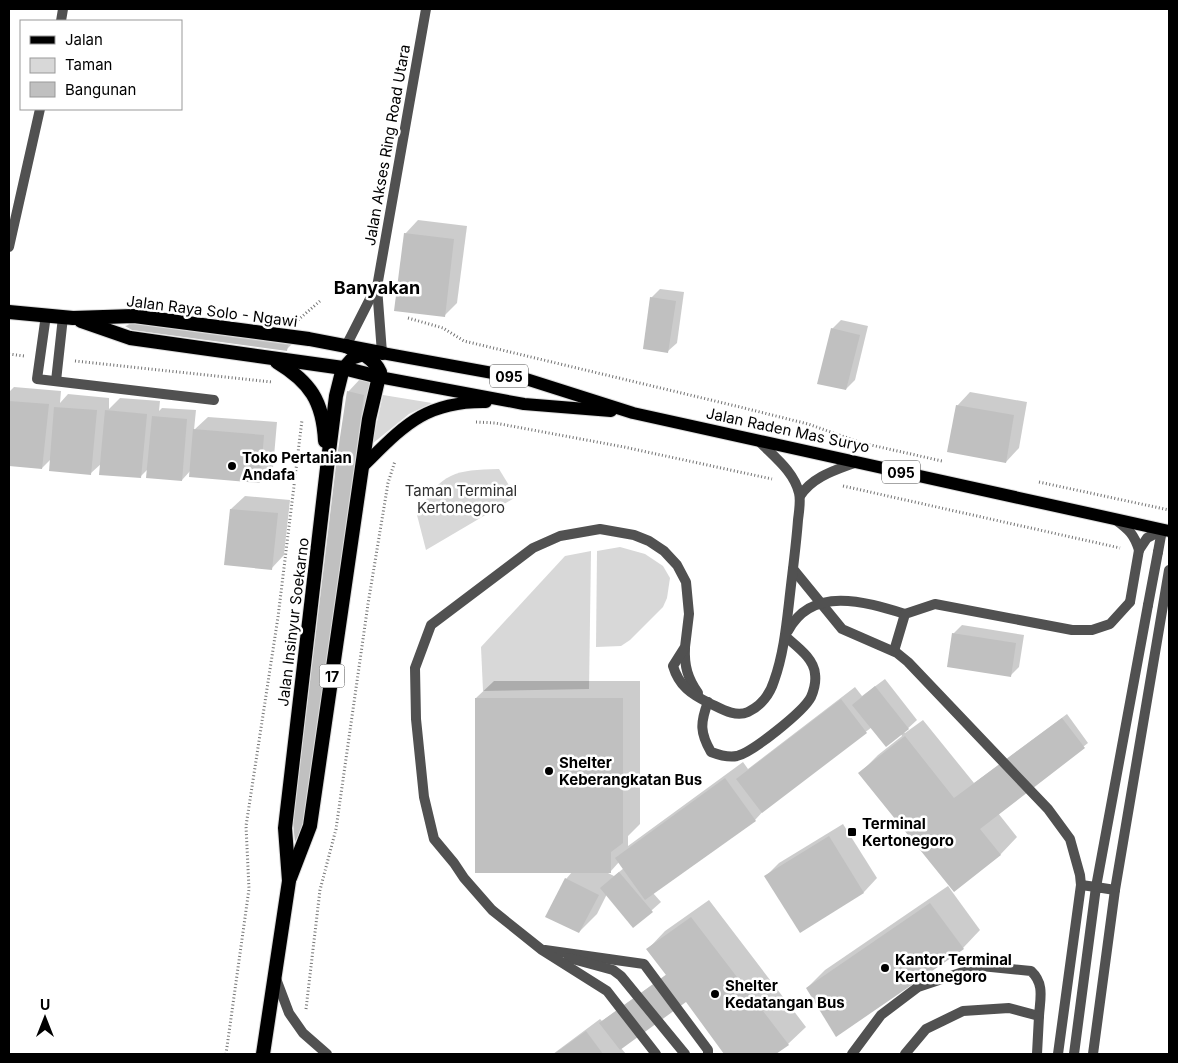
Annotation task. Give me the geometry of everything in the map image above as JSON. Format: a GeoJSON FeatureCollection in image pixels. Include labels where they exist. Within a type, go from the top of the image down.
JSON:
{"type":"FeatureCollection","features":[{"type":"Feature","properties":{"kind":"highway","name":"Jalan Raya Solo - Ngawi"},"geometry":{"type":"LineString","coordinates":[[14,312],[68,318],[134,316],[309,339],[346,346]]}},
{"type":"Feature","properties":{"kind":"highway","name":"Jalan Raya Solo - Ngawi"},"geometry":{"type":"LineString","coordinates":[[68,318],[130,338],[343,368]]}},
{"type":"Feature","properties":{"kind":"highway","name":"095"},"geometry":{"type":"LineString","coordinates":[[346,346],[375,353]]}},
{"type":"Feature","properties":{"kind":"highway"},"geometry":{"type":"LineString","coordinates":[[375,353],[380,372],[379,377]]}},
{"type":"Feature","properties":{"kind":"highway","name":"17"},"geometry":{"type":"LineString","coordinates":[[270,357],[307,385],[316,398],[324,429],[327,468]]}},
{"type":"Feature","properties":{"kind":"highway","name":"Jalan Raden Mas Suryo"},"geometry":{"type":"LineString","coordinates":[[343,368],[379,377]]}},
{"type":"Feature","properties":{"kind":"highway","name":"Jalan Insinyur Soekarno"},"geometry":{"type":"LineString","coordinates":[[263,1054],[289,880],[285,828],[336,396],[343,368]]}},
{"type":"Feature","properties":{"kind":"highway","name":"Jalan Insinyur Soekarno"},"geometry":{"type":"LineString","coordinates":[[289,880],[310,826],[362,468],[379,377]]}},
{"type":"Feature","properties":{"kind":"main road"},"geometry":{"type":"LineString","coordinates":[[343,368],[351,359],[375,353]]}},
{"type":"Feature","properties":{"kind":"main road","name":"Jalan Raden Mas Suryo"},"geometry":{"type":"LineString","coordinates":[[375,353],[526,378],[633,413],[1166,530]]}},
{"type":"Feature","properties":{"kind":"main road","name":"Jalan Raden Mas Suryo"},"geometry":{"type":"LineString","coordinates":[[379,377],[524,404],[633,413]]}},
{"type":"Feature","properties":{"kind":"main road"},"geometry":{"type":"LineString","coordinates":[[362,468],[398,432],[415,418],[429,411],[448,406],[483,402],[524,404]]}},
{"type":"Feature","properties":{"kind":"street","name":"Jalan Akses Ring Road Utara"},"geometry":{"type":"LineString","coordinates":[[377,287],[426,9]]}},
{"type":"Feature","properties":{"kind":"street"},"geometry":{"type":"LineString","coordinates":[[9,247],[40,110]]}},
{"type":"Feature","properties":{"kind":"street"},"geometry":{"type":"LineString","coordinates":[[346,346],[377,287]]}},
{"type":"Feature","properties":{"kind":"street"},"geometry":{"type":"LineString","coordinates":[[375,353],[377,287]]}},
{"type":"Feature","properties":{"kind":"street"},"geometry":{"type":"LineString","coordinates":[[46,315],[37,379],[214,400]]}},
{"type":"Feature","properties":{"kind":"street"},"geometry":{"type":"LineString","coordinates":[[56,381],[58,360],[68,318]]}},
{"type":"Feature","properties":{"kind":"street"},"geometry":{"type":"LineString","coordinates":[[656,1054],[607,991],[542,950],[492,910],[434,839],[424,797],[416,719],[415,668],[431,625],[533,548],[560,536],[600,529],[634,535],[649,541],[664,551],[678,565],[686,582],[689,614],[686,647],[673,666],[677,678],[681,684],[706,701],[733,714],[746,713],[768,695],[774,682],[785,636],[800,496],[793,478],[758,440]]}},
{"type":"Feature","properties":{"kind":"street"},"geometry":{"type":"LineString","coordinates":[[800,496],[806,487],[813,482],[857,462]]}},
{"type":"Feature","properties":{"kind":"street"},"geometry":{"type":"LineString","coordinates":[[785,636],[799,614],[820,602],[840,601],[874,605],[906,614],[935,604],[1072,630],[1092,630],[1110,624],[1130,602],[1139,550],[1135,537],[1128,529],[1115,520]]}},
{"type":"Feature","properties":{"kind":"street"},"geometry":{"type":"LineString","coordinates":[[1139,550],[1148,538],[1166,530]]}},
{"type":"Feature","properties":{"kind":"street"},"geometry":{"type":"LineString","coordinates":[[1074,1054],[1096,887],[1158,552],[1166,530]]}},
{"type":"Feature","properties":{"kind":"street"},"geometry":{"type":"LineString","coordinates":[[793,569],[842,629],[894,651],[908,662],[1048,810],[1070,839],[1081,885],[1058,1054]]}},
{"type":"Feature","properties":{"kind":"street"},"geometry":{"type":"LineString","coordinates":[[1092,1054],[1115,890],[1169,570]]}},
{"type":"Feature","properties":{"kind":"street"},"geometry":{"type":"LineString","coordinates":[[894,651],[906,614]]}},
{"type":"Feature","properties":{"kind":"street"},"geometry":{"type":"LineString","coordinates":[[706,701],[702,718],[704,741],[711,752],[723,756],[737,756],[753,748],[793,717],[811,698],[815,673],[809,660],[785,636]]}},
{"type":"Feature","properties":{"kind":"street"},"geometry":{"type":"LineString","coordinates":[[1081,885],[1115,890]]}},
{"type":"Feature","properties":{"kind":"street"},"geometry":{"type":"LineString","coordinates":[[542,950],[613,970],[621,976],[684,1054]]}},
{"type":"Feature","properties":{"kind":"street"},"geometry":{"type":"LineString","coordinates":[[542,950],[644,964],[708,1050],[708,1054]]}},
{"type":"Feature","properties":{"kind":"street"},"geometry":{"type":"LineString","coordinates":[[852,1054],[881,1015],[918,987],[981,966],[1031,971],[1037,977],[1041,985],[1038,1054]]}},
{"type":"Feature","properties":{"kind":"street"},"geometry":{"type":"LineString","coordinates":[[275,975],[289,1013],[303,1033],[327,1054]]}},
{"type":"Feature","properties":{"kind":"street"},"geometry":{"type":"LineString","coordinates":[[905,1054],[926,1029],[963,1011],[1009,1008],[1039,1016]]}},
{"type":"Feature","properties":{"kind":"path"},"geometry":{"type":"LineString","coordinates":[[297,320],[320,301]]}},
{"type":"Feature","properties":{"kind":"path"},"geometry":{"type":"LineString","coordinates":[[408,318],[443,328],[464,341],[740,407],[808,424],[862,443],[948,462]]}},
{"type":"Feature","properties":{"kind":"path"},"geometry":{"type":"LineString","coordinates":[[9,354],[40,358]]}},
{"type":"Feature","properties":{"kind":"path"},"geometry":{"type":"LineString","coordinates":[[58,360],[278,382]]}},
{"type":"Feature","properties":{"kind":"path"},"geometry":{"type":"LineString","coordinates":[[226,1054],[249,889],[246,826],[278,617],[302,428],[302,415]]}},
{"type":"Feature","properties":{"kind":"path"},"geometry":{"type":"LineString","coordinates":[[303,1033],[320,890],[336,829],[368,604],[388,483],[398,457]]}},
{"type":"Feature","properties":{"kind":"path"},"geometry":{"type":"LineString","coordinates":[[1034,481],[1169,510]]}},
{"type":"Feature","properties":{"kind":"green space"},"geometry":{"type":"Polygon","coordinates":[[[383,395],[432,403],[409,414],[372,444],[383,395]]]}},
{"type":"Feature","properties":{"kind":"green space","name":"Taman Terminal Kertonegoro"},"geometry":{"type":"Polygon","coordinates":[[[499,469],[516,497],[426,550],[417,515],[433,490],[441,482],[459,473],[499,469]]]}},
{"type":"Feature","properties":{"kind":"green space"},"geometry":{"type":"Polygon","coordinates":[[[620,547],[645,554],[663,566],[670,578],[667,598],[663,607],[630,640],[621,646],[596,647],[597,551],[620,547]]]}},
{"type":"Feature","properties":{"kind":"green space"},"geometry":{"type":"Polygon","coordinates":[[[591,551],[589,689],[483,691],[481,647],[565,556],[591,551]]]}},
{"type":"Feature","properties":{"kind":"building"},"geometry":{"type":"Polygon","coordinates":[[[404,233],[454,239],[445,317],[394,311],[404,233]]]}},
{"type":"Feature","properties":{"kind":"building"},"geometry":{"type":"Polygon","coordinates":[[[650,297],[676,301],[668,353],[643,349],[650,297]]]}},
{"type":"Feature","properties":{"kind":"building"},"geometry":{"type":"Polygon","coordinates":[[[133,324],[288,345],[287,351],[132,330],[125,326],[133,324]]]}},
{"type":"Feature","properties":{"kind":"building"},"geometry":{"type":"Polygon","coordinates":[[[831,328],[860,335],[846,390],[817,384],[831,328]]]}},
{"type":"Feature","properties":{"kind":"building"},"geometry":{"type":"Polygon","coordinates":[[[347,391],[364,395],[303,825],[295,842],[293,823],[337,457],[347,391]]]}},
{"type":"Feature","properties":{"kind":"building"},"geometry":{"type":"Polygon","coordinates":[[[9,401],[49,404],[42,469],[9,466],[9,401]]]}},
{"type":"Feature","properties":{"kind":"building"},"geometry":{"type":"Polygon","coordinates":[[[956,405],[1014,415],[1006,463],[947,452],[956,405]]]}},
{"type":"Feature","properties":{"kind":"building"},"geometry":{"type":"Polygon","coordinates":[[[54,407],[97,410],[91,475],[49,471],[54,407]]]}},
{"type":"Feature","properties":{"kind":"building"},"geometry":{"type":"Polygon","coordinates":[[[105,410],[147,414],[141,478],[99,475],[105,410]]]}},
{"type":"Feature","properties":{"kind":"building"},"geometry":{"type":"Polygon","coordinates":[[[152,416],[187,419],[182,481],[146,478],[152,416]]]}},
{"type":"Feature","properties":{"kind":"building"},"geometry":{"type":"Polygon","coordinates":[[[193,429],[264,435],[260,483],[189,477],[193,429]]]}},
{"type":"Feature","properties":{"kind":"building"},"geometry":{"type":"Polygon","coordinates":[[[230,509],[278,513],[272,570],[224,565],[230,509]]]}},
{"type":"Feature","properties":{"kind":"building"},"geometry":{"type":"Polygon","coordinates":[[[952,633],[1016,643],[1011,677],[947,667],[952,633]]]}},
{"type":"Feature","properties":{"kind":"building"},"geometry":{"type":"Polygon","coordinates":[[[875,686],[909,729],[886,747],[852,705],[875,686]]]}},
{"type":"Feature","properties":{"kind":"building","name":"Shelter Keberangkatan Bus"},"geometry":{"type":"Polygon","coordinates":[[[475,698],[623,698],[623,843],[611,852],[611,873],[475,873],[475,698]]]}},
{"type":"Feature","properties":{"kind":"building"},"geometry":{"type":"Polygon","coordinates":[[[841,699],[867,733],[762,813],[736,779],[841,699]]]}},
{"type":"Feature","properties":{"kind":"building"},"geometry":{"type":"Polygon","coordinates":[[[1062,718],[1085,748],[980,829],[1001,855],[954,892],[858,773],[905,736],[954,798],[1062,718]]]}},
{"type":"Feature","properties":{"kind":"building"},"geometry":{"type":"Polygon","coordinates":[[[725,778],[756,821],[645,900],[615,858],[725,778]]]}},
{"type":"Feature","properties":{"kind":"building"},"geometry":{"type":"Polygon","coordinates":[[[829,836],[864,893],[800,933],[764,876],[829,836]]]}},
{"type":"Feature","properties":{"kind":"building"},"geometry":{"type":"Polygon","coordinates":[[[619,872],[653,912],[633,928],[600,888],[619,872]]]}},
{"type":"Feature","properties":{"kind":"building"},"geometry":{"type":"Polygon","coordinates":[[[565,878],[599,895],[579,933],[545,917],[565,878]]]}},
{"type":"Feature","properties":{"kind":"building","name":"Kantor Terminal Kertonegoro"},"geometry":{"type":"Polygon","coordinates":[[[930,903],[964,949],[836,1037],[806,988],[930,903]]]}},
{"type":"Feature","properties":{"kind":"building","name":"Shelter Kedatangan Bus"},"geometry":{"type":"Polygon","coordinates":[[[691,917],[789,1045],[776,1054],[724,1054],[686,1002],[620,1050],[599,1023],[666,975],[646,949],[691,917]]]}},
{"type":"Feature","properties":{"kind":"building"},"geometry":{"type":"Polygon","coordinates":[[[586,1031],[603,1054],[554,1054],[586,1031]]]}},
{"type":"Feature","properties":{"kind":"place","name":"Toko Pertanian Andafa"},"geometry":{"type":"Point","coordinates":[232,466]}},
{"type":"Feature","properties":{"kind":"place","name":"Shelter Keberangkatan Bus"},"geometry":{"type":"Point","coordinates":[549,771]}},
{"type":"Feature","properties":{"kind":"place","name":"Terminal Kertonegoro"},"geometry":{"type":"Point","coordinates":[852,832]}},
{"type":"Feature","properties":{"kind":"place","name":"Kantor Terminal Kertonegoro"},"geometry":{"type":"Point","coordinates":[885,968]}},
{"type":"Feature","properties":{"kind":"place","name":"Shelter Kedatangan Bus"},"geometry":{"type":"Point","coordinates":[715,994]}},
{"type":"Feature","properties":{"kind":"district","name":"Banyakan"},"geometry":{"type":"Point","coordinates":[377,287]}}]}
